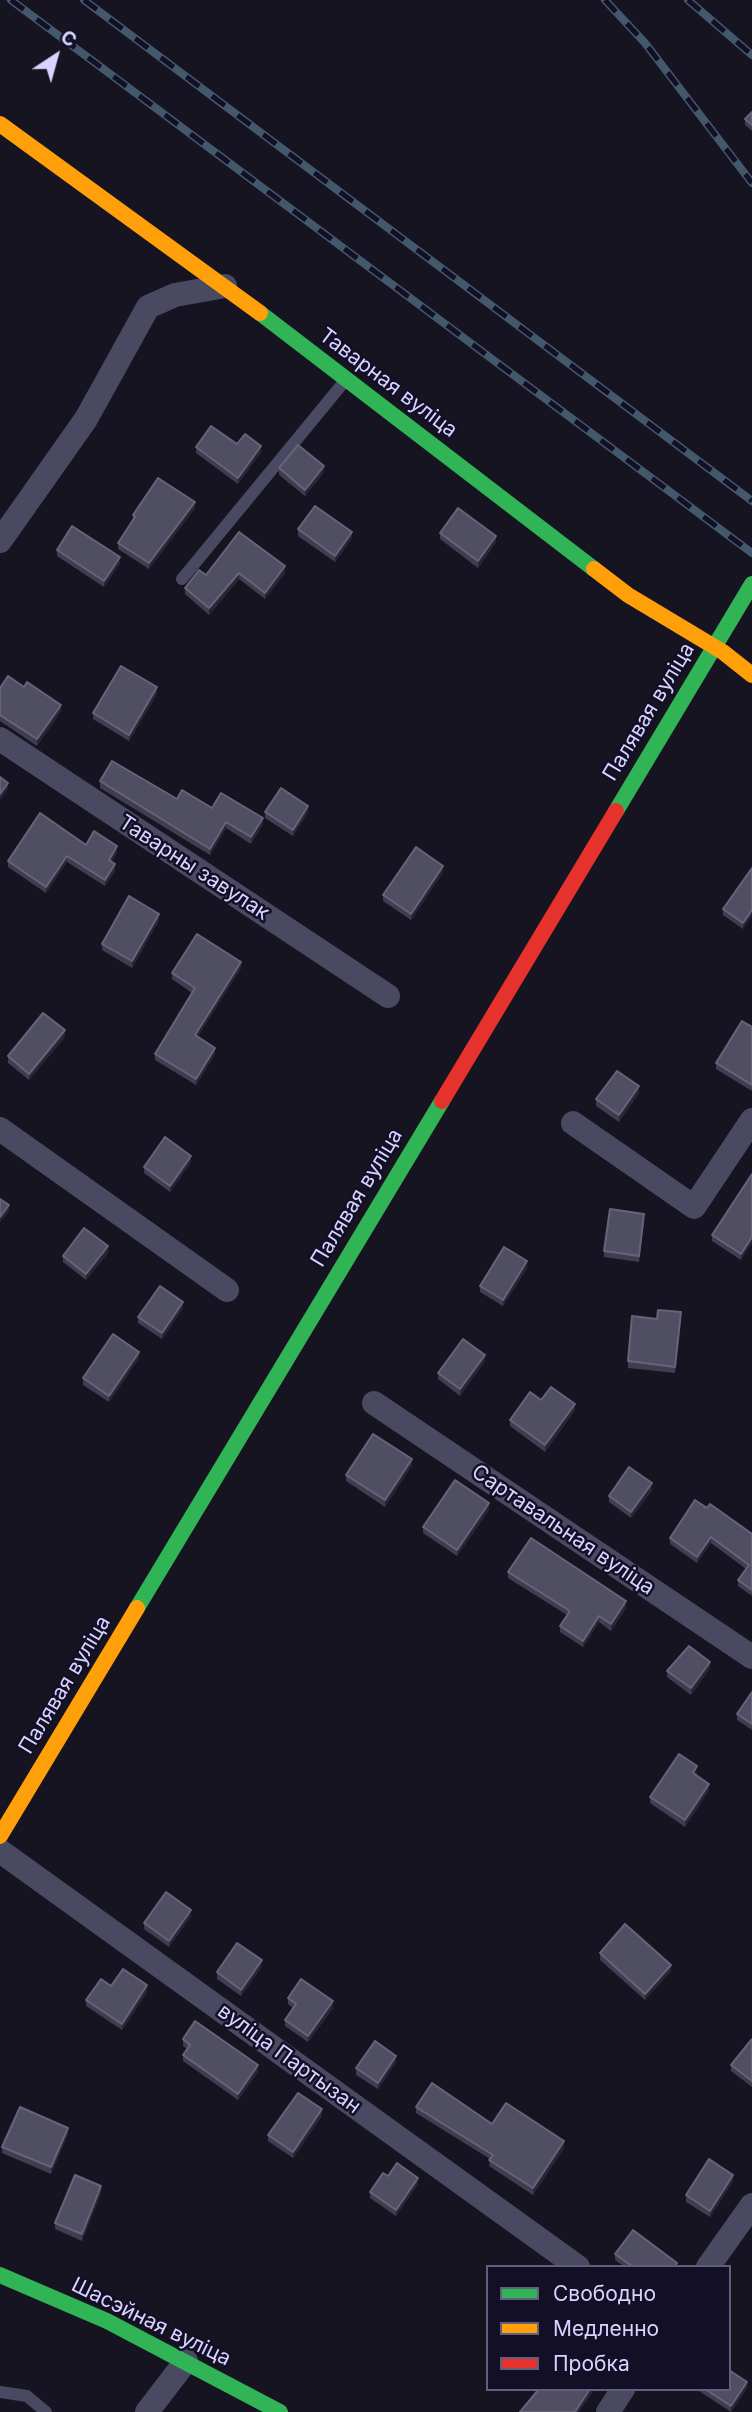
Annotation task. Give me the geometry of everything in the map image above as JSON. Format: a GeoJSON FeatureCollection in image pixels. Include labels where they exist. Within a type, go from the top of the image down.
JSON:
{"type":"FeatureCollection","features":[{"type":"Feature","properties":{"kind":"main road","name":"Таварная вуліца"},"geometry":{"type":"LineString","coordinates":[[0,124],[225,286],[628,595],[723,652],[752,675]]}},
{"type":"Feature","properties":{"kind":"main road","name":"Палявая вуліца"},"geometry":{"type":"LineString","coordinates":[[0,1836],[752,584]]}},
{"type":"Feature","properties":{"kind":"main road","name":"Шасэйная вуліца"},"geometry":{"type":"LineString","coordinates":[[0,2275],[107,2321],[280,2412]]}},
{"type":"Feature","properties":{"kind":"street"},"geometry":{"type":"LineString","coordinates":[[0,541],[86,419],[148,307],[175,295],[225,286]]}},
{"type":"Feature","properties":{"kind":"street","name":"Таварны завулак"},"geometry":{"type":"LineString","coordinates":[[0,740],[388,996]]}},
{"type":"Feature","properties":{"kind":"street"},"geometry":{"type":"LineString","coordinates":[[573,1123],[694,1207],[752,1121]]}},
{"type":"Feature","properties":{"kind":"street"},"geometry":{"type":"LineString","coordinates":[[0,1129],[227,1290]]}},
{"type":"Feature","properties":{"kind":"street","name":"Сартавальная вуліца"},"geometry":{"type":"LineString","coordinates":[[374,1403],[752,1657]]}},
{"type":"Feature","properties":{"kind":"street","name":"вуліца Партызан"},"geometry":{"type":"LineString","coordinates":[[0,1851],[575,2265]]}},
{"type":"Feature","properties":{"kind":"street"},"geometry":{"type":"LineString","coordinates":[[709,2265],[752,2205]]}},
{"type":"Feature","properties":{"kind":"street"},"geometry":{"type":"LineString","coordinates":[[147,2412],[186,2361]]}},
{"type":"Feature","properties":{"kind":"street"},"geometry":{"type":"LineString","coordinates":[[608,2412],[622,2391]]}},
{"type":"Feature","properties":{"kind":"lane"},"geometry":{"type":"LineString","coordinates":[[182,579],[347,378]]}},
{"type":"Feature","properties":{"kind":"lane"},"geometry":{"type":"LineString","coordinates":[[0,2392],[27,2396],[47,2412]]}},
{"type":"Feature","properties":{"kind":"building"},"geometry":{"type":"Polygon","coordinates":[[[752,112],[752,125],[745,119],[752,112]]]}},
{"type":"Feature","properties":{"kind":"building"},"geometry":{"type":"Polygon","coordinates":[[[211,426],[237,444],[245,434],[261,446],[238,478],[196,447],[211,426]]]}},
{"type":"Feature","properties":{"kind":"building"},"geometry":{"type":"Polygon","coordinates":[[[298,445],[324,466],[305,490],[279,468],[298,445]]]}},
{"type":"Feature","properties":{"kind":"building"},"geometry":{"type":"Polygon","coordinates":[[[158,478],[195,502],[149,563],[118,543],[158,478]]]}},
{"type":"Feature","properties":{"kind":"building"},"geometry":{"type":"Polygon","coordinates":[[[315,506],[352,532],[335,556],[298,529],[315,506]]]}},
{"type":"Feature","properties":{"kind":"building"},"geometry":{"type":"Polygon","coordinates":[[[458,508],[496,536],[478,561],[440,533],[458,508]]]}},
{"type":"Feature","properties":{"kind":"building"},"geometry":{"type":"Polygon","coordinates":[[[72,526],[120,557],[104,581],[57,550],[72,526]]]}},
{"type":"Feature","properties":{"kind":"building"},"geometry":{"type":"Polygon","coordinates":[[[239,532],[285,566],[265,593],[239,573],[209,608],[185,588],[199,570],[206,575],[239,532]]]}},
{"type":"Feature","properties":{"kind":"building"},"geometry":{"type":"Polygon","coordinates":[[[121,666],[157,687],[129,735],[93,713],[121,666]]]}},
{"type":"Feature","properties":{"kind":"building"},"geometry":{"type":"Polygon","coordinates":[[[8,676],[24,687],[27,682],[61,705],[37,739],[0,715],[0,688],[8,676]]]}},
{"type":"Feature","properties":{"kind":"building"},"geometry":{"type":"Polygon","coordinates":[[[112,761],[177,799],[182,790],[212,808],[221,793],[263,818],[251,837],[226,822],[210,849],[100,781],[112,761]]]}},
{"type":"Feature","properties":{"kind":"building"},"geometry":{"type":"Polygon","coordinates":[[[0,777],[8,783],[0,794],[0,777]]]}},
{"type":"Feature","properties":{"kind":"building"},"geometry":{"type":"Polygon","coordinates":[[[281,788],[308,806],[293,830],[265,812],[281,788]]]}},
{"type":"Feature","properties":{"kind":"building"},"geometry":{"type":"Polygon","coordinates":[[[40,813],[86,845],[94,831],[117,846],[109,860],[115,864],[105,880],[67,856],[46,887],[8,861],[40,813]]]}},
{"type":"Feature","properties":{"kind":"building"},"geometry":{"type":"Polygon","coordinates":[[[416,847],[443,866],[411,914],[383,895],[416,847]]]}},
{"type":"Feature","properties":{"kind":"building"},"geometry":{"type":"Polygon","coordinates":[[[752,868],[752,910],[743,923],[723,909],[752,868]]]}},
{"type":"Feature","properties":{"kind":"building"},"geometry":{"type":"Polygon","coordinates":[[[129,896],[159,914],[132,961],[102,944],[129,896]]]}},
{"type":"Feature","properties":{"kind":"building"},"geometry":{"type":"Polygon","coordinates":[[[197,934],[241,962],[195,1035],[215,1048],[196,1079],[155,1054],[195,988],[172,973],[197,934]]]}},
{"type":"Feature","properties":{"kind":"building"},"geometry":{"type":"Polygon","coordinates":[[[43,1013],[65,1030],[29,1074],[8,1056],[43,1013]]]}},
{"type":"Feature","properties":{"kind":"building"},"geometry":{"type":"Polygon","coordinates":[[[742,1021],[752,1027],[752,1085],[716,1063],[742,1021]]]}},
{"type":"Feature","properties":{"kind":"building"},"geometry":{"type":"Polygon","coordinates":[[[617,1071],[639,1086],[619,1115],[596,1099],[617,1071]]]}},
{"type":"Feature","properties":{"kind":"building"},"geometry":{"type":"Polygon","coordinates":[[[165,1137],[191,1156],[170,1186],[144,1167],[165,1137]]]}},
{"type":"Feature","properties":{"kind":"building"},"geometry":{"type":"Polygon","coordinates":[[[752,1174],[752,1237],[741,1254],[712,1235],[752,1174]]]}},
{"type":"Feature","properties":{"kind":"building"},"geometry":{"type":"Polygon","coordinates":[[[0,1199],[9,1205],[0,1217],[0,1199]]]}},
{"type":"Feature","properties":{"kind":"building"},"geometry":{"type":"Polygon","coordinates":[[[610,1209],[644,1214],[639,1256],[604,1251],[610,1209]]]}},
{"type":"Feature","properties":{"kind":"building"},"geometry":{"type":"Polygon","coordinates":[[[84,1228],[108,1246],[86,1274],[63,1256],[84,1228]]]}},
{"type":"Feature","properties":{"kind":"building"},"geometry":{"type":"Polygon","coordinates":[[[504,1247],[527,1261],[503,1300],[480,1286],[504,1247]]]}},
{"type":"Feature","properties":{"kind":"building"},"geometry":{"type":"Polygon","coordinates":[[[160,1286],[183,1302],[162,1333],[138,1317],[160,1286]]]}},
{"type":"Feature","properties":{"kind":"building"},"geometry":{"type":"Polygon","coordinates":[[[658,1310],[681,1312],[675,1367],[628,1361],[632,1316],[657,1319],[658,1310]]]}},
{"type":"Feature","properties":{"kind":"building"},"geometry":{"type":"Polygon","coordinates":[[[113,1334],[139,1352],[109,1396],[83,1378],[113,1334]]]}},
{"type":"Feature","properties":{"kind":"building"},"geometry":{"type":"Polygon","coordinates":[[[463,1339],[485,1355],[460,1389],[438,1373],[463,1339]]]}},
{"type":"Feature","properties":{"kind":"building"},"geometry":{"type":"Polygon","coordinates":[[[551,1387],[575,1404],[545,1445],[510,1420],[530,1392],[541,1400],[551,1387]]]}},
{"type":"Feature","properties":{"kind":"building"},"geometry":{"type":"Polygon","coordinates":[[[373,1434],[412,1459],[385,1500],[346,1475],[373,1434]]]}},
{"type":"Feature","properties":{"kind":"building"},"geometry":{"type":"Polygon","coordinates":[[[629,1467],[652,1483],[631,1512],[609,1496],[629,1467]]]}},
{"type":"Feature","properties":{"kind":"building"},"geometry":{"type":"Polygon","coordinates":[[[455,1480],[489,1503],[457,1550],[423,1527],[455,1480]]]}},
{"type":"Feature","properties":{"kind":"building"},"geometry":{"type":"Polygon","coordinates":[[[695,1500],[707,1508],[710,1504],[752,1534],[752,1590],[738,1580],[749,1565],[711,1537],[697,1557],[670,1538],[695,1500]]]}},
{"type":"Feature","properties":{"kind":"building"},"geometry":{"type":"Polygon","coordinates":[[[531,1538],[626,1601],[611,1624],[599,1616],[583,1641],[560,1626],[570,1611],[508,1572],[531,1538]]]}},
{"type":"Feature","properties":{"kind":"building"},"geometry":{"type":"Polygon","coordinates":[[[689,1646],[710,1662],[691,1688],[667,1671],[689,1646]]]}},
{"type":"Feature","properties":{"kind":"building"},"geometry":{"type":"Polygon","coordinates":[[[752,1692],[752,1724],[737,1714],[752,1692]]]}},
{"type":"Feature","properties":{"kind":"building"},"geometry":{"type":"Polygon","coordinates":[[[679,1754],[697,1766],[693,1773],[709,1784],[685,1820],[650,1797],[679,1754]]]}},
{"type":"Feature","properties":{"kind":"building"},"geometry":{"type":"Polygon","coordinates":[[[166,1892],[191,1910],[169,1941],[144,1923],[166,1892]]]}},
{"type":"Feature","properties":{"kind":"building"},"geometry":{"type":"Polygon","coordinates":[[[625,1924],[671,1965],[645,1994],[600,1953],[625,1924]]]}},
{"type":"Feature","properties":{"kind":"building"},"geometry":{"type":"Polygon","coordinates":[[[237,1943],[262,1960],[241,1990],[217,1972],[237,1943]]]}},
{"type":"Feature","properties":{"kind":"building"},"geometry":{"type":"Polygon","coordinates":[[[123,1969],[147,1985],[122,2024],[86,2000],[101,1979],[111,1986],[123,1969]]]}},
{"type":"Feature","properties":{"kind":"building"},"geometry":{"type":"Polygon","coordinates":[[[301,1979],[333,2001],[308,2036],[285,2020],[296,2004],[288,1998],[301,1979]]]}},
{"type":"Feature","properties":{"kind":"building"},"geometry":{"type":"Polygon","coordinates":[[[195,2021],[258,2065],[238,2094],[183,2055],[190,2045],[183,2039],[195,2021]]]}},
{"type":"Feature","properties":{"kind":"building"},"geometry":{"type":"Polygon","coordinates":[[[752,2039],[752,2081],[731,2065],[752,2039]]]}},
{"type":"Feature","properties":{"kind":"building"},"geometry":{"type":"Polygon","coordinates":[[[375,2041],[396,2056],[378,2083],[356,2068],[375,2041]]]}},
{"type":"Feature","properties":{"kind":"building"},"geometry":{"type":"Polygon","coordinates":[[[432,2083],[492,2124],[506,2103],[564,2141],[533,2188],[489,2160],[493,2155],[416,2107],[432,2083]]]}},
{"type":"Feature","properties":{"kind":"building"},"geometry":{"type":"Polygon","coordinates":[[[298,2093],[322,2109],[293,2152],[268,2135],[298,2093]]]}},
{"type":"Feature","properties":{"kind":"building"},"geometry":{"type":"Polygon","coordinates":[[[20,2107],[68,2128],[51,2167],[2,2147],[20,2107]]]}},
{"type":"Feature","properties":{"kind":"building"},"geometry":{"type":"Polygon","coordinates":[[[709,2159],[733,2175],[710,2211],[686,2195],[709,2159]]]}},
{"type":"Feature","properties":{"kind":"building"},"geometry":{"type":"Polygon","coordinates":[[[397,2163],[418,2178],[396,2210],[370,2192],[383,2173],[388,2176],[397,2163]]]}},
{"type":"Feature","properties":{"kind":"building"},"geometry":{"type":"Polygon","coordinates":[[[75,2175],[101,2186],[82,2234],[55,2223],[75,2175]]]}},
{"type":"Feature","properties":{"kind":"building"},"geometry":{"type":"Polygon","coordinates":[[[633,2230],[677,2263],[630,2265],[615,2254],[633,2230]]]}},
{"type":"Feature","properties":{"kind":"building"},"geometry":{"type":"Polygon","coordinates":[[[731,2371],[747,2382],[731,2406],[708,2391],[731,2391],[731,2371]]]}},
{"type":"Feature","properties":{"kind":"building"},"geometry":{"type":"Polygon","coordinates":[[[537,2391],[589,2391],[575,2412],[520,2412],[537,2391]]]}},
{"type":"Feature","properties":{"kind":"railway"},"geometry":{"type":"LineString","coordinates":[[11,0],[752,553]]}},
{"type":"Feature","properties":{"kind":"railway"},"geometry":{"type":"LineString","coordinates":[[84,0],[752,501]]}},
{"type":"Feature","properties":{"kind":"railway"},"geometry":{"type":"LineString","coordinates":[[605,0],[645,43],[752,183]]}},
{"type":"Feature","properties":{"kind":"railway"},"geometry":{"type":"LineString","coordinates":[[688,0],[752,55]]}},
{"type":"Feature","properties":{"kind":"traffic: fast"},"geometry":{"type":"LineString","coordinates":[[260,313],[594,569]]}},
{"type":"Feature","properties":{"kind":"traffic: fast"},"geometry":{"type":"LineString","coordinates":[[616,811],[752,584]]}},
{"type":"Feature","properties":{"kind":"traffic: fast"},"geometry":{"type":"LineString","coordinates":[[137,1608],[442,1101]]}},
{"type":"Feature","properties":{"kind":"traffic: fast"},"geometry":{"type":"LineString","coordinates":[[0,2275],[107,2321],[280,2412]]}},
{"type":"Feature","properties":{"kind":"traffic: slow"},"geometry":{"type":"LineString","coordinates":[[0,124],[260,313]]}},
{"type":"Feature","properties":{"kind":"traffic: slow"},"geometry":{"type":"LineString","coordinates":[[594,569],[628,595],[723,652],[752,675]]}},
{"type":"Feature","properties":{"kind":"traffic: slow"},"geometry":{"type":"LineString","coordinates":[[0,1836],[137,1608]]}},
{"type":"Feature","properties":{"kind":"traffic: jam"},"geometry":{"type":"LineString","coordinates":[[442,1101],[616,811]]}}]}
